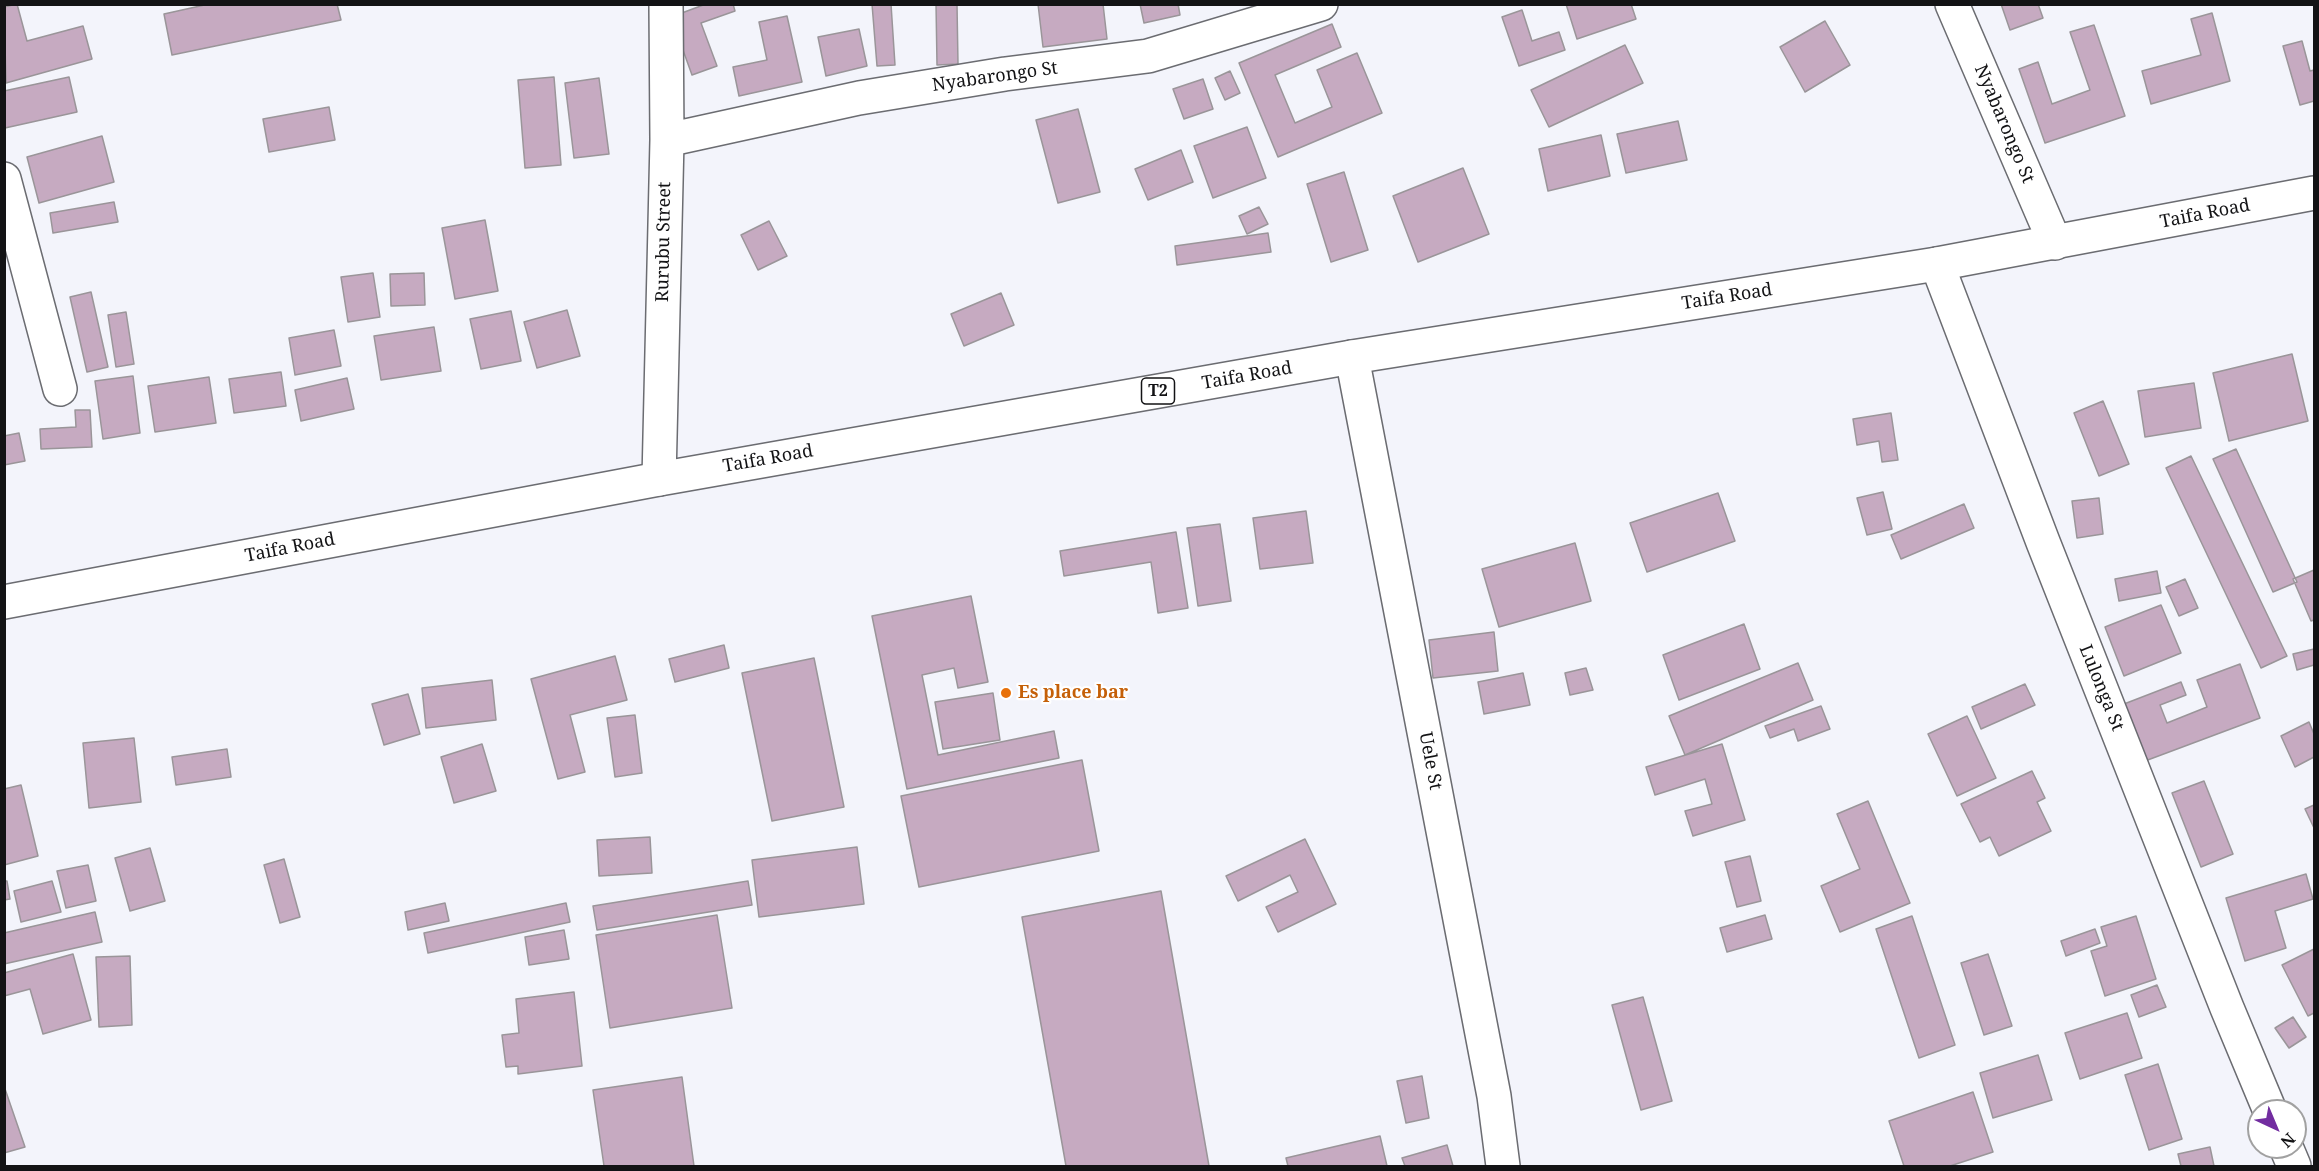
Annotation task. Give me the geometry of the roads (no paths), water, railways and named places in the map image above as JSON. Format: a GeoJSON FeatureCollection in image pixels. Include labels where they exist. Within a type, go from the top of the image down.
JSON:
{"type":"FeatureCollection","features":[{"type":"Feature","properties":{"kind":"main road","name":"Rurubu Street"},"geometry":{"type":"LineString","coordinates":[[659,478],[667,140],[666,4]]}},
{"type":"Feature","properties":{"kind":"main road","name":"Nyabarongo St"},"geometry":{"type":"LineString","coordinates":[[667,140],[859,98],[1005,74],[1148,56],[1321,4]]}},
{"type":"Feature","properties":{"kind":"main road","name":"Nyabarongo St"},"geometry":{"type":"LineString","coordinates":[[1952,4],[2055,243]]}},
{"type":"Feature","properties":{"kind":"main road"},"geometry":{"type":"LineString","coordinates":[[4,179],[60,389]]}},
{"type":"Feature","properties":{"kind":"main road","name":"Taifa Road"},"geometry":{"type":"LineString","coordinates":[[4,602],[659,478],[1352,357],[1936,264],[2314,193]]}},
{"type":"Feature","properties":{"kind":"main road","name":"Lulonga St"},"geometry":{"type":"LineString","coordinates":[[1936,264],[2043,543],[2265,1099]]}},
{"type":"Feature","properties":{"kind":"main road","name":"Uele St"},"geometry":{"type":"LineString","coordinates":[[1352,357],[1494,1096],[1503,1167]]}},
{"type":"Feature","properties":{"kind":"place","name":"Es place bar"},"geometry":{"type":"Point","coordinates":[1006,693]}}]}
